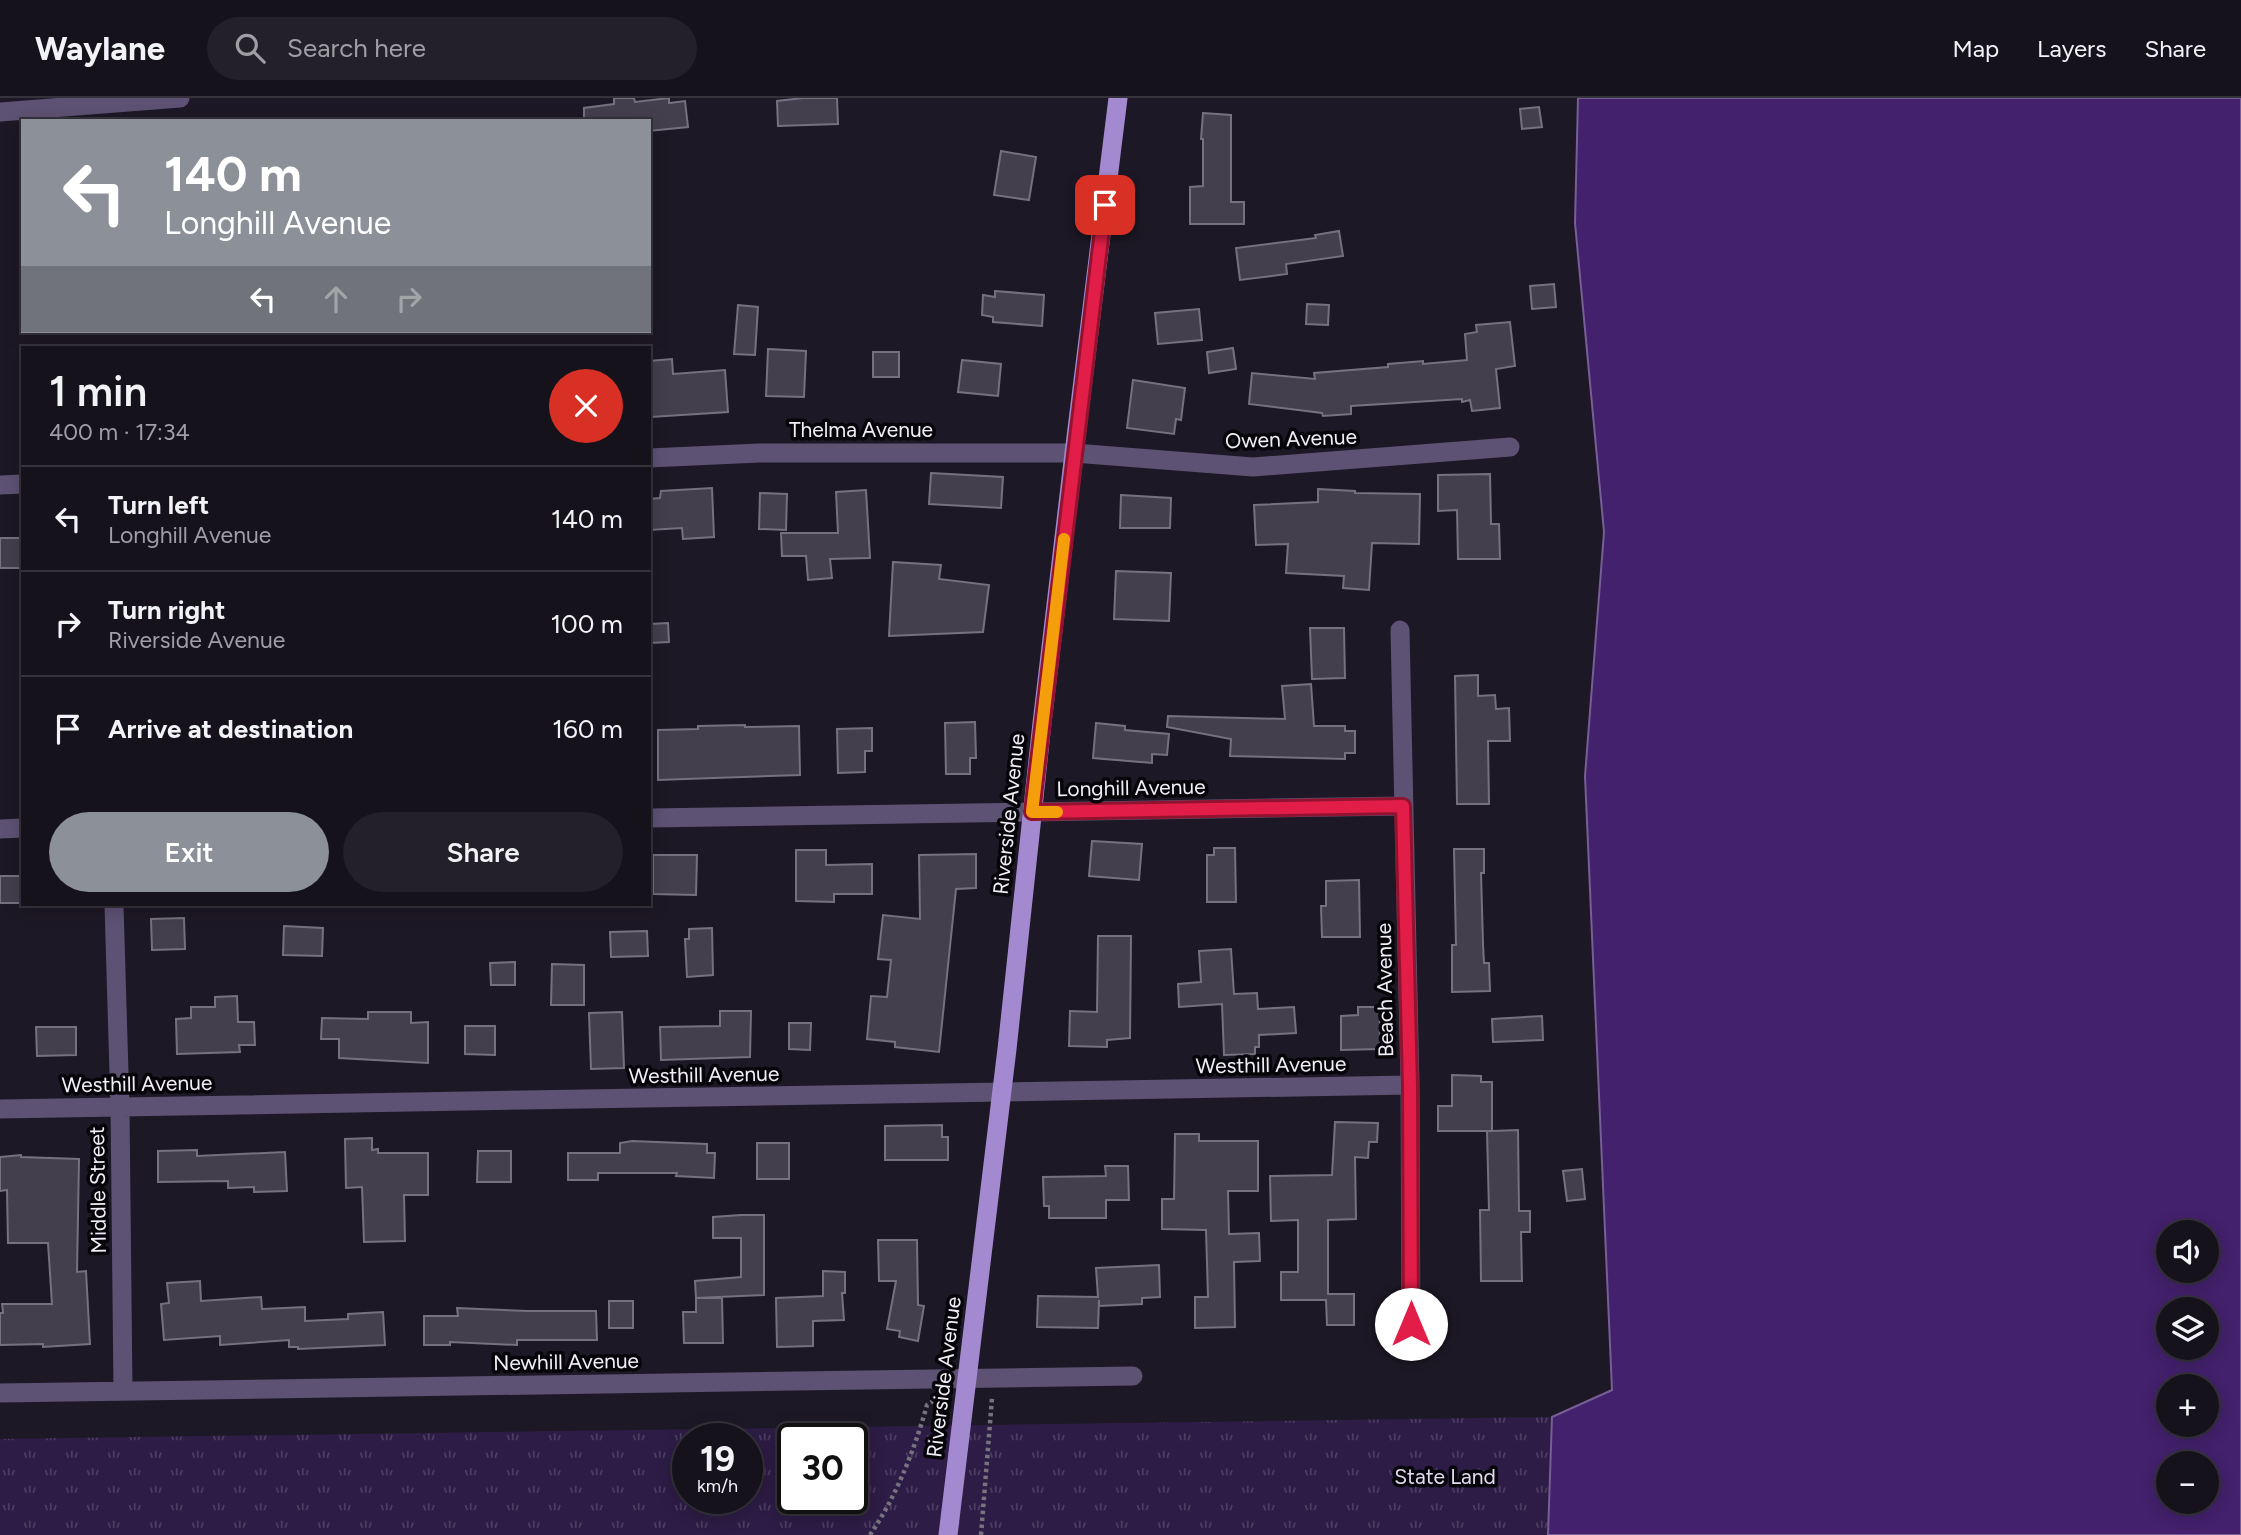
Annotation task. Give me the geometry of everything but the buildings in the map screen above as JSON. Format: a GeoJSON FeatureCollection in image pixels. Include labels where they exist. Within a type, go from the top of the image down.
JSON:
{"type":"FeatureCollection","features":[{"type":"Feature","properties":{"kind":"main road","name":"Riverside Avenue"},"geometry":{"type":"LineString","coordinates":[[948,1535],[1118,98]]}},
{"type":"Feature","properties":{"kind":"street"},"geometry":{"type":"LineString","coordinates":[[0,112],[180,98]]}},
{"type":"Feature","properties":{"kind":"street","name":"Owen Avenue"},"geometry":{"type":"LineString","coordinates":[[1074,453],[1253,467],[1510,447]]}},
{"type":"Feature","properties":{"kind":"street","name":"Thelma Avenue"},"geometry":{"type":"LineString","coordinates":[[651,458],[760,453],[1074,453]]}},
{"type":"Feature","properties":{"kind":"street"},"geometry":{"type":"LineString","coordinates":[[0,485],[21,484]]}},
{"type":"Feature","properties":{"kind":"street","name":"Beach Avenue"},"geometry":{"type":"LineString","coordinates":[[1400,630],[1410,1085],[1411,1350]]}},
{"type":"Feature","properties":{"kind":"street","name":"Longhill Avenue"},"geometry":{"type":"LineString","coordinates":[[651,818],[1403,806]]}},
{"type":"Feature","properties":{"kind":"street"},"geometry":{"type":"LineString","coordinates":[[0,829],[21,828]]}},
{"type":"Feature","properties":{"kind":"street","name":"Middle Street"},"geometry":{"type":"LineString","coordinates":[[114,906],[124,1391]]}},
{"type":"Feature","properties":{"kind":"street","name":"Westhill Avenue"},"geometry":{"type":"LineString","coordinates":[[0,1110],[1410,1085]]}},
{"type":"Feature","properties":{"kind":"street","name":"Newhill Avenue"},"geometry":{"type":"LineString","coordinates":[[0,1393],[1133,1376]]}},
{"type":"Feature","properties":{"kind":"green space","name":"State Land"},"geometry":{"type":"Polygon","coordinates":[[[1552,1417],[1548,1535],[0,1535],[0,1439],[672,1429],[672,1514],[763,1514],[763,1428],[777,1428],[777,1514],[868,1514],[868,1427],[1552,1417]]]}},
{"type":"Feature","properties":{"kind":"shaded area"},"geometry":{"type":"Polygon","coordinates":[[[1578,98],[2241,98],[2241,1535],[1548,1535],[1552,1417],[1612,1390],[1585,776],[1604,532],[1575,223],[1578,98]]]}},
{"type":"Feature","properties":{"kind":"slow traffic"},"geometry":{"type":"LineString","coordinates":[[1057,812],[1032,812],[1064,539]]}},
{"type":"Feature","properties":{"kind":"route"},"geometry":{"type":"LineString","coordinates":[[1105,205],[1032,812],[1403,806],[1410,1085],[1411,1324]]}}]}
